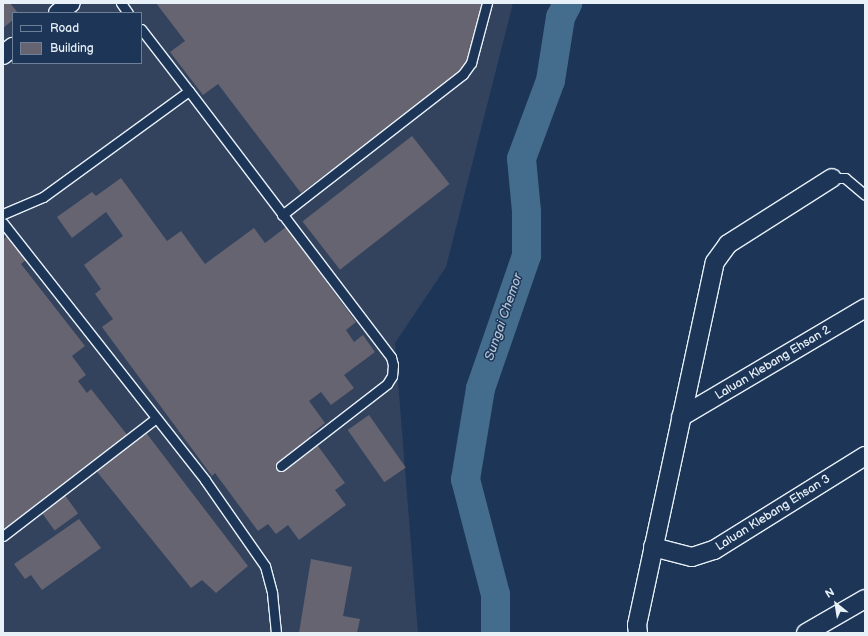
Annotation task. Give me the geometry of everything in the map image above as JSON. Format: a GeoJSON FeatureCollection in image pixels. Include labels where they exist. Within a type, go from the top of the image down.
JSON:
{"type":"FeatureCollection","features":[{"type":"Feature","properties":{"kind":"street"},"geometry":{"type":"LineString","coordinates":[[3,55],[12,49]]}},
{"type":"Feature","properties":{"kind":"street"},"geometry":{"type":"LineString","coordinates":[[638,633],[636,625],[715,262],[728,244],[832,178]]}},
{"type":"Feature","properties":{"kind":"street","name":"Laluan Klebang Ehsan 2"},"geometry":{"type":"LineString","coordinates":[[681,417],[865,308]]}},
{"type":"Feature","properties":{"kind":"street","name":"Laluan Klebang Ehsan 3"},"geometry":{"type":"LineString","coordinates":[[654,547],[692,557],[714,550],[865,456]]}},
{"type":"Feature","properties":{"kind":"street"},"geometry":{"type":"LineString","coordinates":[[806,633],[865,599]]}},
{"type":"Feature","properties":{"kind":"lane"},"geometry":{"type":"LineString","coordinates":[[282,215],[463,74],[472,63],[487,3]]}},
{"type":"Feature","properties":{"kind":"lane"},"geometry":{"type":"LineString","coordinates":[[142,30],[391,357],[394,365],[392,376],[387,384],[281,466]]}},
{"type":"Feature","properties":{"kind":"lane"},"geometry":{"type":"LineString","coordinates":[[3,214],[44,197],[189,91]]}},
{"type":"Feature","properties":{"kind":"lane"},"geometry":{"type":"LineString","coordinates":[[832,178],[846,178],[865,195]]}},
{"type":"Feature","properties":{"kind":"lane"},"geometry":{"type":"LineString","coordinates":[[3,223],[205,480],[265,566],[272,593],[276,633]]}},
{"type":"Feature","properties":{"kind":"lane"},"geometry":{"type":"LineString","coordinates":[[3,536],[156,418]]}},
{"type":"Feature","properties":{"kind":"shaded area"},"geometry":{"type":"Polygon","coordinates":[[[3,3],[513,3],[446,267],[395,343],[418,633],[3,633],[3,3]]]}},
{"type":"Feature","properties":{"kind":"building"},"geometry":{"type":"Polygon","coordinates":[[[3,3],[10,3],[17,12],[12,12],[12,21],[3,28],[3,3]]]}},
{"type":"Feature","properties":{"kind":"building"},"geometry":{"type":"Polygon","coordinates":[[[156,3],[492,3],[478,59],[301,193],[218,84],[203,95],[170,52],[185,41],[156,3]]]}},
{"type":"Feature","properties":{"kind":"building"},"geometry":{"type":"Polygon","coordinates":[[[412,136],[450,184],[340,270],[302,222],[412,136]]]}},
{"type":"Feature","properties":{"kind":"building"},"geometry":{"type":"Polygon","coordinates":[[[121,178],[167,241],[181,231],[205,264],[254,228],[265,243],[286,227],[356,322],[346,330],[354,342],[363,335],[375,352],[344,375],[354,388],[331,405],[321,392],[309,401],[325,423],[310,435],[345,483],[335,490],[346,505],[299,540],[288,525],[276,534],[268,524],[258,531],[215,473],[212,476],[102,327],[113,319],[95,294],[101,289],[84,265],[123,236],[106,212],[72,238],[57,217],[92,192],[96,196],[121,178]]]}},
{"type":"Feature","properties":{"kind":"building"},"geometry":{"type":"Polygon","coordinates":[[[8,235],[27,259],[21,264],[85,346],[72,356],[86,375],[78,381],[87,393],[91,389],[128,436],[6,530],[3,526],[3,240],[8,235]]]}},
{"type":"Feature","properties":{"kind":"building"},"geometry":{"type":"Polygon","coordinates":[[[369,415],[406,467],[384,482],[348,430],[369,415]]]}},
{"type":"Feature","properties":{"kind":"building"},"geometry":{"type":"Polygon","coordinates":[[[144,430],[248,566],[216,593],[202,580],[191,588],[94,468],[144,430]]]}},
{"type":"Feature","properties":{"kind":"building"},"geometry":{"type":"Polygon","coordinates":[[[64,494],[78,513],[55,530],[41,511],[64,494]]]}},
{"type":"Feature","properties":{"kind":"building"},"geometry":{"type":"Polygon","coordinates":[[[79,519],[101,548],[42,590],[31,575],[25,579],[14,564],[79,519]]]}},
{"type":"Feature","properties":{"kind":"building"},"geometry":{"type":"Polygon","coordinates":[[[311,559],[352,567],[343,616],[360,619],[357,633],[299,633],[311,559]]]}},
{"type":"Feature","properties":{"kind":"waterway","name":"Sungai Chemor"},"geometry":{"type":"LineString","coordinates":[[495,633],[495,594],[465,479],[480,388],[526,255],[526,211],[521,158],[550,80],[560,17],[567,3]]}}]}
